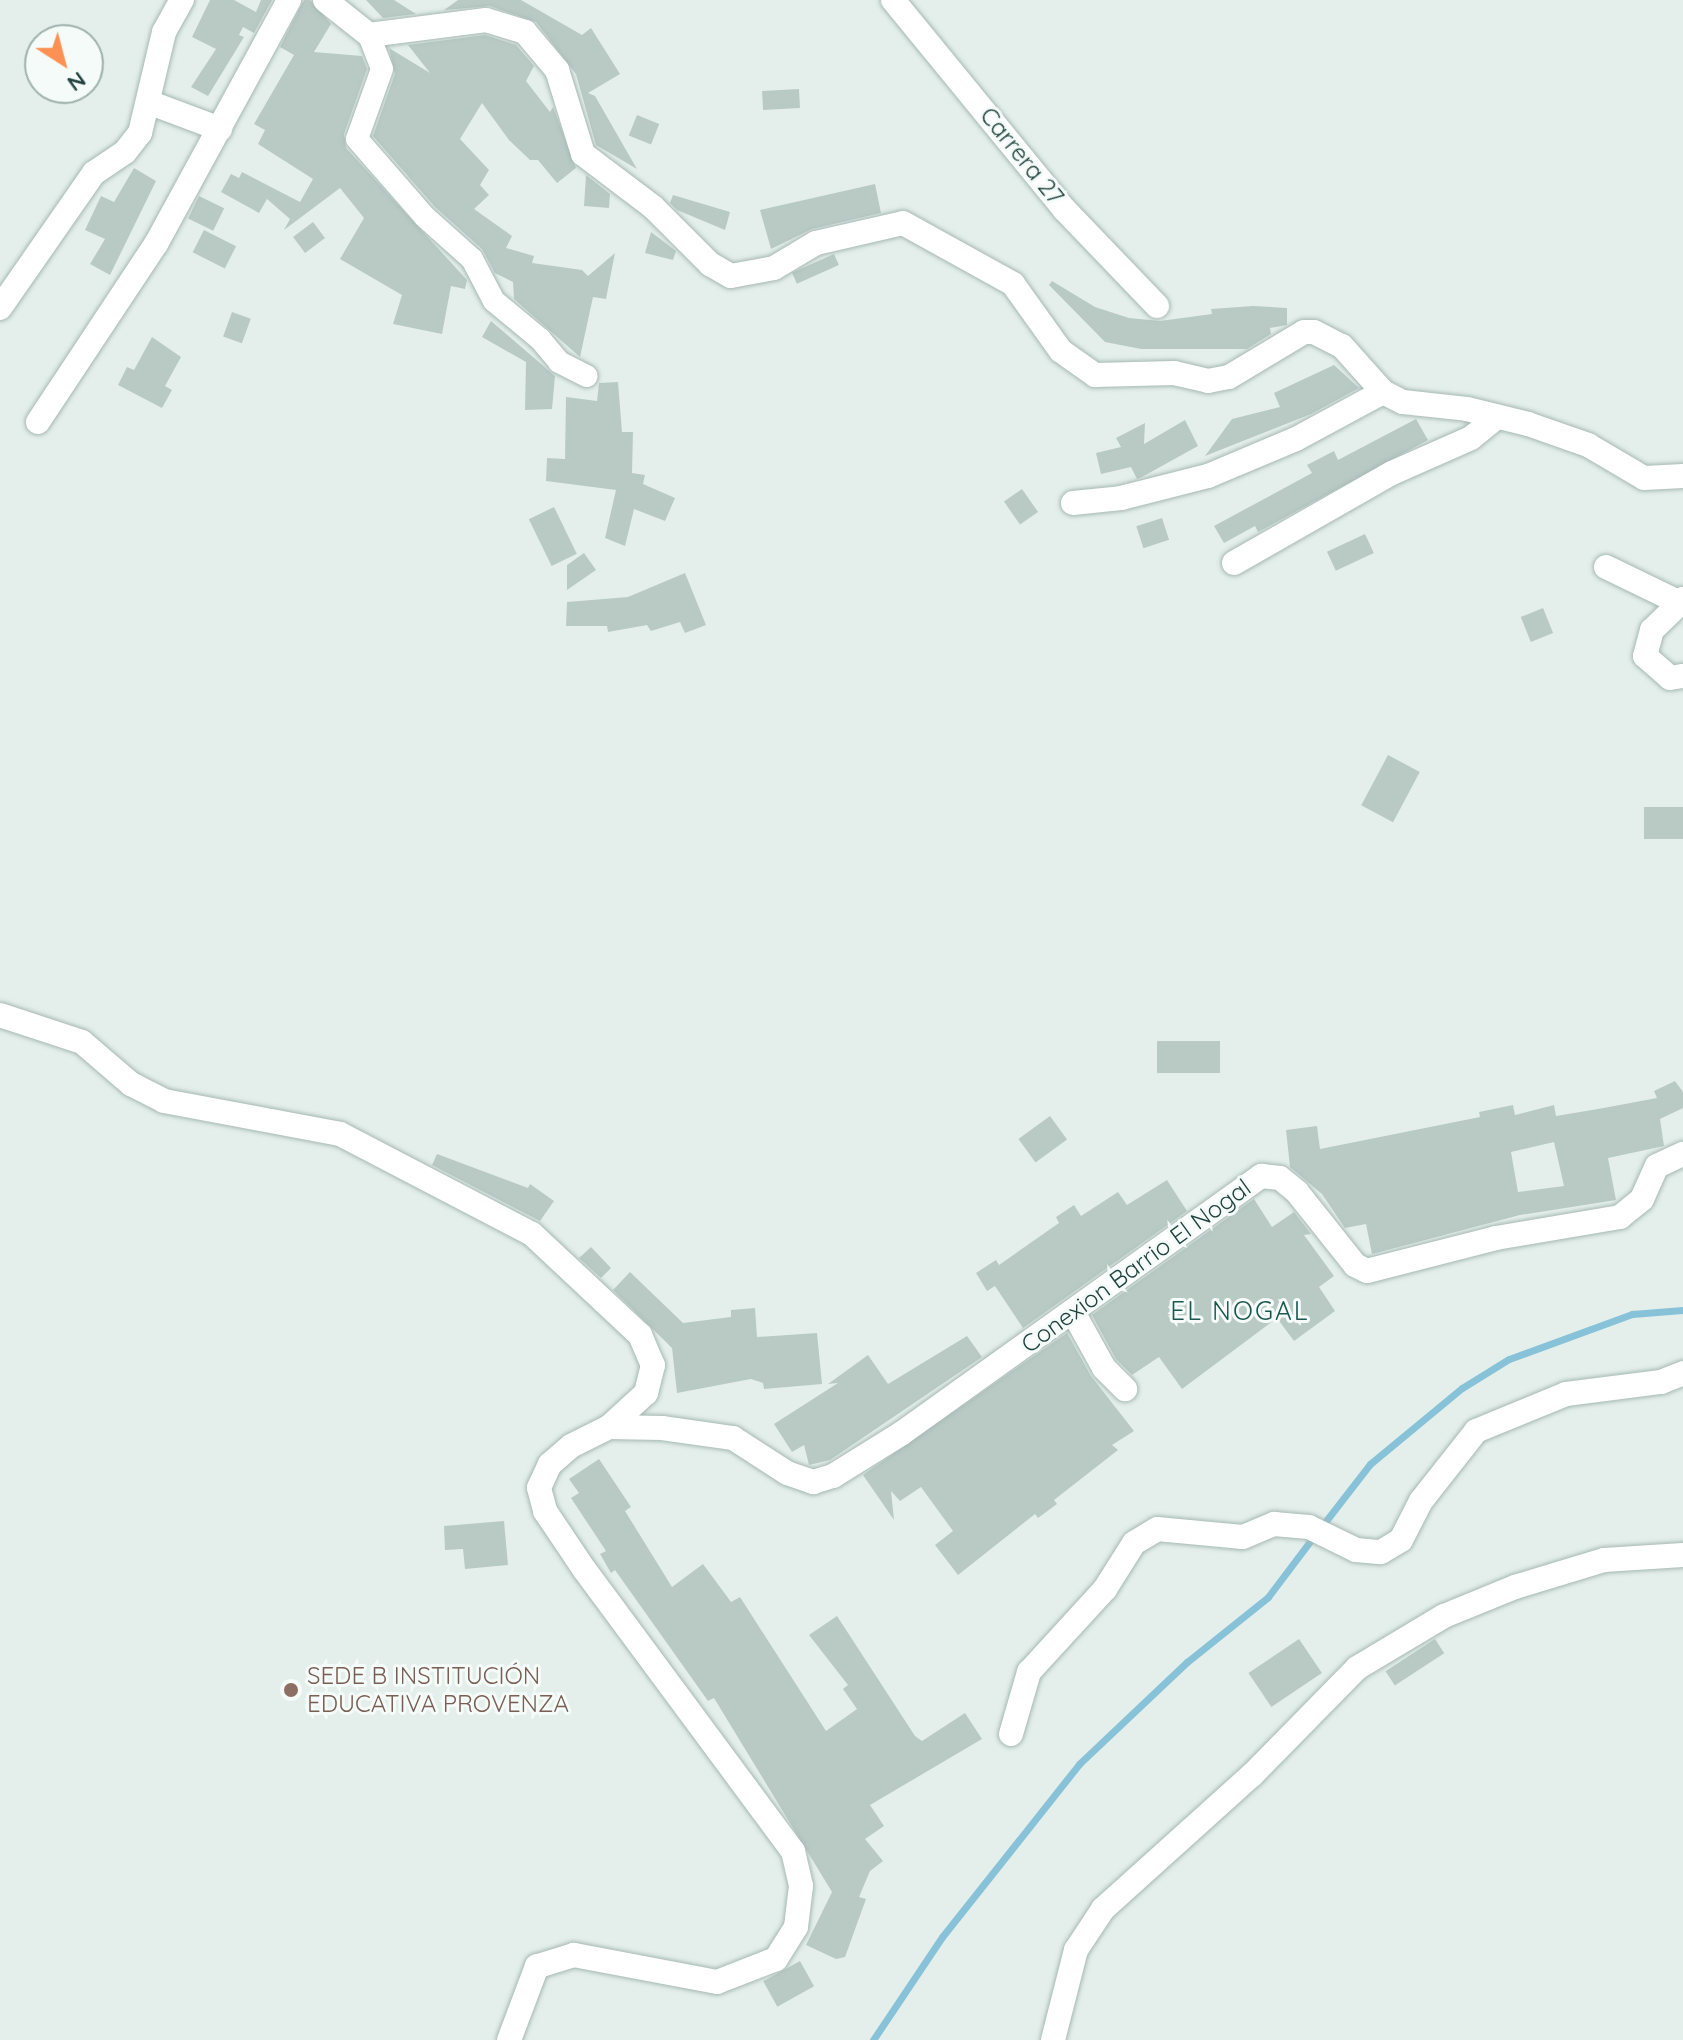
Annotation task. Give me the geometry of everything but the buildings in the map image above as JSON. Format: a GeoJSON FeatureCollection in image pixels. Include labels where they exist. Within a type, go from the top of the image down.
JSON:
{"type":"FeatureCollection","features":[{"type":"Feature","properties":{"kind":"street"},"geometry":{"type":"LineString","coordinates":[[0,308],[94,173],[125,152],[140,133],[164,32],[182,0]]}},
{"type":"Feature","properties":{"kind":"street"},"geometry":{"type":"LineString","coordinates":[[38,422],[156,244],[289,0]]}},
{"type":"Feature","properties":{"kind":"street"},"geometry":{"type":"LineString","coordinates":[[325,0],[369,35],[382,69],[357,139],[415,206],[472,259],[494,301],[559,362],[587,376]]}},
{"type":"Feature","properties":{"kind":"street","name":"Carrera 27"},"geometry":{"type":"LineString","coordinates":[[893,0],[1065,210],[1157,306]]}},
{"type":"Feature","properties":{"kind":"street"},"geometry":{"type":"LineString","coordinates":[[369,35],[486,20],[525,32],[557,70],[583,154],[653,207],[710,264],[731,276],[774,268],[816,243],[903,223],[1013,284],[1061,351],[1095,375],[1174,373],[1208,381],[1229,377],[1304,332],[1314,332],[1342,346],[1383,392],[1403,402],[1497,417],[1588,445],[1644,478],[1683,476]]}},
{"type":"Feature","properties":{"kind":"street"},"geometry":{"type":"LineString","coordinates":[[148,102],[220,129]]}},
{"type":"Feature","properties":{"kind":"street"},"geometry":{"type":"LineString","coordinates":[[1073,503],[1136,495],[1208,476],[1322,427],[1383,392]]}},
{"type":"Feature","properties":{"kind":"street"},"geometry":{"type":"LineString","coordinates":[[1234,563],[1392,473],[1471,438],[1497,417]]}},
{"type":"Feature","properties":{"kind":"street"},"geometry":{"type":"LineString","coordinates":[[1606,567],[1681,601],[1652,630],[1645,656],[1670,678],[1683,676]]}},
{"type":"Feature","properties":{"kind":"street"},"geometry":{"type":"LineString","coordinates":[[0,1015],[82,1042],[131,1084],[164,1101],[340,1134],[532,1234],[640,1335],[653,1365],[646,1393],[609,1427],[550,1464],[539,1488],[545,1511],[793,1851],[801,1886],[796,1927],[776,1959],[717,1982],[574,1955],[537,1966],[509,2040]]}},
{"type":"Feature","properties":{"kind":"street","name":"Conexion Barrio El Nogal"},"geometry":{"type":"LineString","coordinates":[[609,1427],[662,1428],[733,1438],[787,1473],[813,1482],[860,1461],[1261,1176],[1280,1178],[1297,1192],[1355,1265],[1367,1271],[1496,1238],[1620,1217],[1642,1199],[1657,1166],[1683,1154]]}},
{"type":"Feature","properties":{"kind":"street"},"geometry":{"type":"LineString","coordinates":[[1073,1312],[1104,1368],[1125,1389]]}},
{"type":"Feature","properties":{"kind":"street"},"geometry":{"type":"LineString","coordinates":[[1011,1734],[1029,1672],[1105,1589],[1134,1543],[1157,1529],[1243,1537],[1274,1524],[1309,1527],[1356,1550],[1381,1552],[1401,1540],[1421,1501],[1476,1431],[1566,1394],[1661,1382],[1683,1373]]}},
{"type":"Feature","properties":{"kind":"street"},"geometry":{"type":"LineString","coordinates":[[1053,2040],[1076,1950],[1103,1909],[1252,1775],[1357,1668],[1444,1616],[1515,1587],[1604,1560],[1683,1555]]}},
{"type":"Feature","properties":{"kind":"waterway"},"geometry":{"type":"LineString","coordinates":[[1322,1526],[1370,1464],[1462,1388],[1509,1359],[1632,1314],[1683,1310]]}},
{"type":"Feature","properties":{"kind":"waterway"},"geometry":{"type":"LineString","coordinates":[[873,2040],[942,1937],[1079,1764],[1187,1662],[1268,1597],[1314,1536]]}},
{"type":"Feature","properties":{"kind":"place","name":"SEDE B INSTITUCIÓN EDUCATIVA PROVENZA"},"geometry":{"type":"Point","coordinates":[291,1690]}},
{"type":"Feature","properties":{"kind":"district","name":"EL NOGAL"},"geometry":{"type":"Point","coordinates":[1240,1311]}}]}
